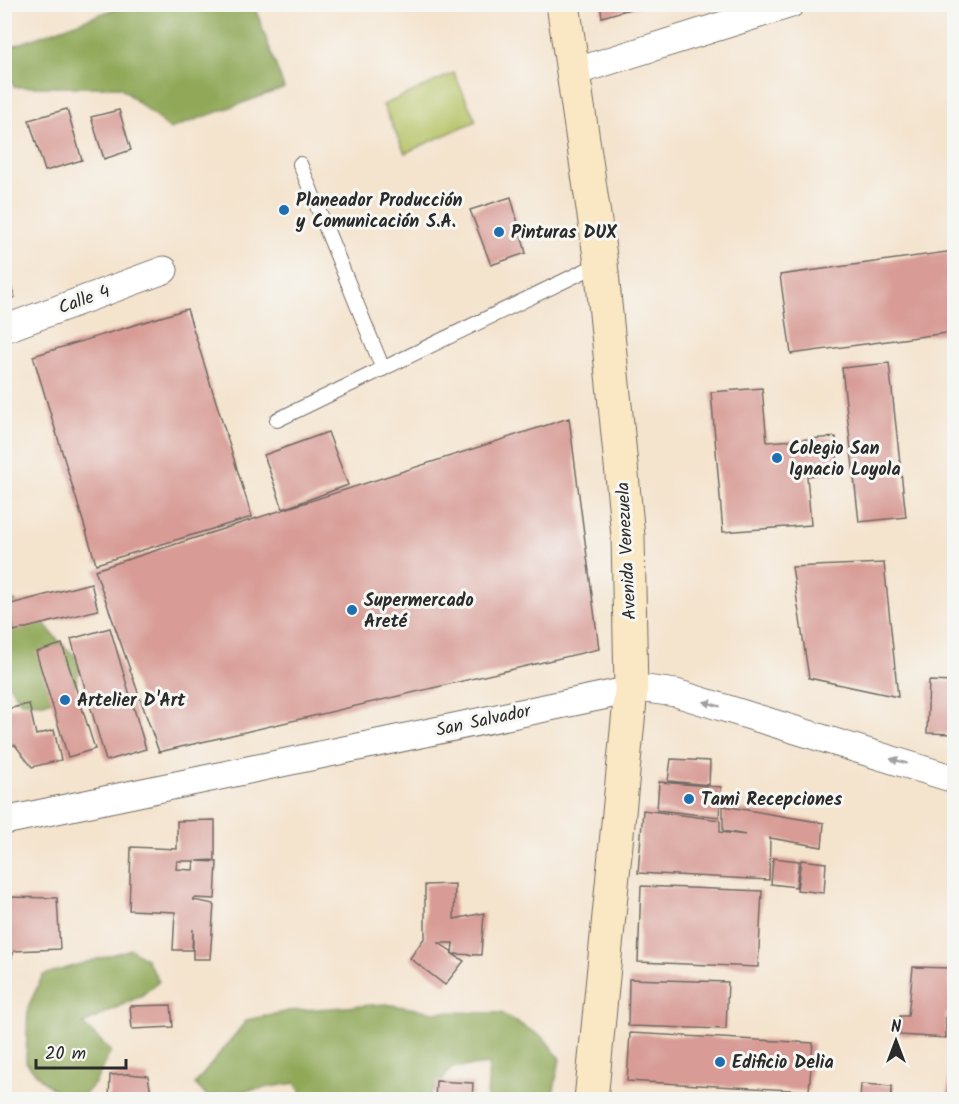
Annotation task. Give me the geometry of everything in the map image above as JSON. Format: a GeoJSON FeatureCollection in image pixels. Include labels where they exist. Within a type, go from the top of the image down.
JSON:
{"type":"FeatureCollection","features":[{"type":"Feature","properties":{"kind":"main road","name":"Avenida Venezuela"},"geometry":{"type":"LineString","coordinates":[[564,4],[601,263],[628,536],[631,690],[591,1100]]}},
{"type":"Feature","properties":{"kind":"street"},"geometry":{"type":"LineString","coordinates":[[574,72],[792,4]]}},
{"type":"Feature","properties":{"kind":"street","name":"Calle 4"},"geometry":{"type":"LineString","coordinates":[[4,329],[164,270]]}},
{"type":"Feature","properties":{"kind":"street","name":"San Salvador"},"geometry":{"type":"LineString","coordinates":[[4,821],[646,688],[676,693],[954,779]]}},
{"type":"Feature","properties":{"kind":"lane"},"geometry":{"type":"LineString","coordinates":[[300,164],[383,369]]}},
{"type":"Feature","properties":{"kind":"lane"},"geometry":{"type":"LineString","coordinates":[[277,420],[601,263]]}},
{"type":"Feature","properties":{"kind":"green space"},"geometry":{"type":"Polygon","coordinates":[[[128,4],[254,5],[284,88],[170,129],[120,87],[14,87],[5,60],[5,49],[128,4]]]}},
{"type":"Feature","properties":{"kind":"green space"},"geometry":{"type":"Polygon","coordinates":[[[454,73],[476,121],[405,153],[383,105],[454,73]]]}},
{"type":"Feature","properties":{"kind":"green space"},"geometry":{"type":"Polygon","coordinates":[[[8,598],[34,611],[56,638],[81,662],[74,691],[44,703],[21,702],[5,679],[4,599],[8,598]]]}},
{"type":"Feature","properties":{"kind":"green space"},"geometry":{"type":"Polygon","coordinates":[[[131,949],[146,959],[159,981],[142,995],[83,1024],[111,1051],[95,1083],[81,1099],[65,1096],[43,1081],[26,1062],[28,1007],[43,975],[131,949]]]}},
{"type":"Feature","properties":{"kind":"green space"},"geometry":{"type":"Polygon","coordinates":[[[386,1004],[434,1012],[501,1013],[544,1038],[560,1059],[552,1099],[487,1099],[489,1064],[452,1068],[427,1099],[305,1099],[295,1083],[208,1097],[195,1084],[247,1020],[289,1011],[386,1004]]]}},
{"type":"Feature","properties":{"kind":"building"},"geometry":{"type":"Polygon","coordinates":[[[600,4],[644,4],[644,5],[602,17],[600,4]]]}},
{"type":"Feature","properties":{"kind":"building"},"geometry":{"type":"Polygon","coordinates":[[[67,109],[82,160],[45,171],[29,120],[67,109]]]}},
{"type":"Feature","properties":{"kind":"building"},"geometry":{"type":"Polygon","coordinates":[[[119,110],[131,150],[104,159],[91,117],[119,110]]]}},
{"type":"Feature","properties":{"kind":"building","name":"Pinturas DUX"},"geometry":{"type":"Polygon","coordinates":[[[511,197],[526,253],[491,265],[470,210],[511,197]]]}},
{"type":"Feature","properties":{"kind":"building"},"geometry":{"type":"Polygon","coordinates":[[[954,251],[954,332],[791,354],[780,275],[954,251]]]}},
{"type":"Feature","properties":{"kind":"building"},"geometry":{"type":"Polygon","coordinates":[[[4,269],[15,297],[4,301],[4,269]]]}},
{"type":"Feature","properties":{"kind":"building"},"geometry":{"type":"Polygon","coordinates":[[[187,309],[252,517],[96,564],[33,356],[187,309]]]}},
{"type":"Feature","properties":{"kind":"building"},"geometry":{"type":"Polygon","coordinates":[[[889,363],[906,517],[859,522],[842,368],[889,363]]]}},
{"type":"Feature","properties":{"kind":"building","name":"Colegio San Ignacio Loyola"},"geometry":{"type":"Polygon","coordinates":[[[762,388],[767,442],[836,437],[838,473],[807,476],[811,525],[723,532],[711,392],[762,388]]]}},
{"type":"Feature","properties":{"kind":"building","name":"Supermercado Areté"},"geometry":{"type":"Polygon","coordinates":[[[569,418],[599,649],[159,752],[95,570],[569,418]]]}},
{"type":"Feature","properties":{"kind":"building"},"geometry":{"type":"Polygon","coordinates":[[[328,432],[348,485],[283,509],[264,455],[328,432]]]}},
{"type":"Feature","properties":{"kind":"building"},"geometry":{"type":"Polygon","coordinates":[[[884,563],[898,697],[809,678],[792,567],[884,563]]]}},
{"type":"Feature","properties":{"kind":"building"},"geometry":{"type":"Polygon","coordinates":[[[91,583],[98,610],[14,631],[7,605],[91,583]]]}},
{"type":"Feature","properties":{"kind":"building"},"geometry":{"type":"Polygon","coordinates":[[[110,628],[146,749],[106,761],[71,639],[110,628]]]}},
{"type":"Feature","properties":{"kind":"building","name":"Artelier D'Art"},"geometry":{"type":"Polygon","coordinates":[[[62,644],[95,749],[68,757],[36,652],[62,644]]]}},
{"type":"Feature","properties":{"kind":"building"},"geometry":{"type":"Polygon","coordinates":[[[929,681],[954,682],[954,734],[927,733],[929,681]]]}},
{"type":"Feature","properties":{"kind":"building"},"geometry":{"type":"Polygon","coordinates":[[[5,701],[7,709],[29,704],[36,735],[54,730],[61,760],[32,767],[15,745],[5,747],[5,701]]]}},
{"type":"Feature","properties":{"kind":"building"},"geometry":{"type":"Polygon","coordinates":[[[671,759],[710,761],[709,785],[668,781],[671,759]]]}},
{"type":"Feature","properties":{"kind":"building","name":"Tami Recepciones"},"geometry":{"type":"Polygon","coordinates":[[[659,782],[721,787],[719,817],[657,810],[659,782]]]}},
{"type":"Feature","properties":{"kind":"building"},"geometry":{"type":"Polygon","coordinates":[[[723,806],[824,823],[822,847],[770,838],[769,880],[638,873],[643,810],[720,820],[720,832],[746,835],[723,831],[723,806]]]}},
{"type":"Feature","properties":{"kind":"building"},"geometry":{"type":"Polygon","coordinates":[[[215,820],[215,860],[197,861],[217,862],[215,899],[194,898],[193,900],[214,904],[210,959],[193,959],[193,929],[192,950],[173,950],[175,912],[129,910],[131,847],[177,849],[177,821],[215,820]],[[177,861],[176,869],[193,870],[194,861],[177,861]]]}},
{"type":"Feature","properties":{"kind":"building"},"geometry":{"type":"Polygon","coordinates":[[[773,858],[799,861],[796,887],[771,884],[773,858]]]}},
{"type":"Feature","properties":{"kind":"building"},"geometry":{"type":"Polygon","coordinates":[[[801,860],[826,863],[824,893],[797,890],[801,860]]]}},
{"type":"Feature","properties":{"kind":"building"},"geometry":{"type":"Polygon","coordinates":[[[455,884],[454,919],[484,913],[481,955],[453,954],[464,961],[445,985],[410,958],[425,937],[425,885],[455,884]],[[439,943],[452,953],[453,943],[439,943]]]}},
{"type":"Feature","properties":{"kind":"building"},"geometry":{"type":"Polygon","coordinates":[[[641,886],[762,891],[758,967],[638,962],[641,886]]]}},
{"type":"Feature","properties":{"kind":"building"},"geometry":{"type":"Polygon","coordinates":[[[4,897],[57,898],[60,949],[14,951],[7,970],[4,970],[4,897]]]}},
{"type":"Feature","properties":{"kind":"building"},"geometry":{"type":"Polygon","coordinates":[[[913,967],[950,968],[950,1013],[946,1013],[946,1038],[900,1035],[900,1016],[908,1016],[913,967]]]}},
{"type":"Feature","properties":{"kind":"building"},"geometry":{"type":"Polygon","coordinates":[[[629,979],[728,982],[726,1029],[628,1026],[629,979]]]}},
{"type":"Feature","properties":{"kind":"building"},"geometry":{"type":"Polygon","coordinates":[[[171,1005],[173,1027],[132,1029],[130,1006],[171,1005]]]}},
{"type":"Feature","properties":{"kind":"building"},"geometry":{"type":"Polygon","coordinates":[[[4,1028],[6,1028],[7,1057],[4,1057],[4,1028]]]}},
{"type":"Feature","properties":{"kind":"building","name":"Edificio Delia"},"geometry":{"type":"Polygon","coordinates":[[[630,1033],[813,1043],[809,1091],[627,1081],[630,1033]]]}},
{"type":"Feature","properties":{"kind":"building"},"geometry":{"type":"Polygon","coordinates":[[[951,1046],[954,1046],[954,1100],[947,1100],[951,1046]]]}},
{"type":"Feature","properties":{"kind":"building"},"geometry":{"type":"Polygon","coordinates":[[[110,1075],[148,1076],[152,1100],[109,1100],[110,1075]]]}},
{"type":"Feature","properties":{"kind":"building"},"geometry":{"type":"Polygon","coordinates":[[[436,1081],[473,1083],[472,1100],[435,1100],[436,1081]]]}},
{"type":"Feature","properties":{"kind":"building"},"geometry":{"type":"Polygon","coordinates":[[[861,1084],[892,1086],[891,1100],[860,1100],[861,1084]]]}},
{"type":"Feature","properties":{"kind":"place","name":"Planeador Producción y Comunicación S.A."},"geometry":{"type":"Point","coordinates":[284,210]}},
{"type":"Feature","properties":{"kind":"place","name":"Pinturas DUX"},"geometry":{"type":"Point","coordinates":[499,232]}},
{"type":"Feature","properties":{"kind":"place","name":"Colegio San Ignacio Loyola"},"geometry":{"type":"Point","coordinates":[777,458]}},
{"type":"Feature","properties":{"kind":"place","name":"Supermercado Areté"},"geometry":{"type":"Point","coordinates":[352,610]}},
{"type":"Feature","properties":{"kind":"place","name":"Artelier D'Art"},"geometry":{"type":"Point","coordinates":[65,700]}},
{"type":"Feature","properties":{"kind":"place","name":"Tami Recepciones"},"geometry":{"type":"Point","coordinates":[689,799]}},
{"type":"Feature","properties":{"kind":"place","name":"Edificio Delia"},"geometry":{"type":"Point","coordinates":[720,1062]}}]}
